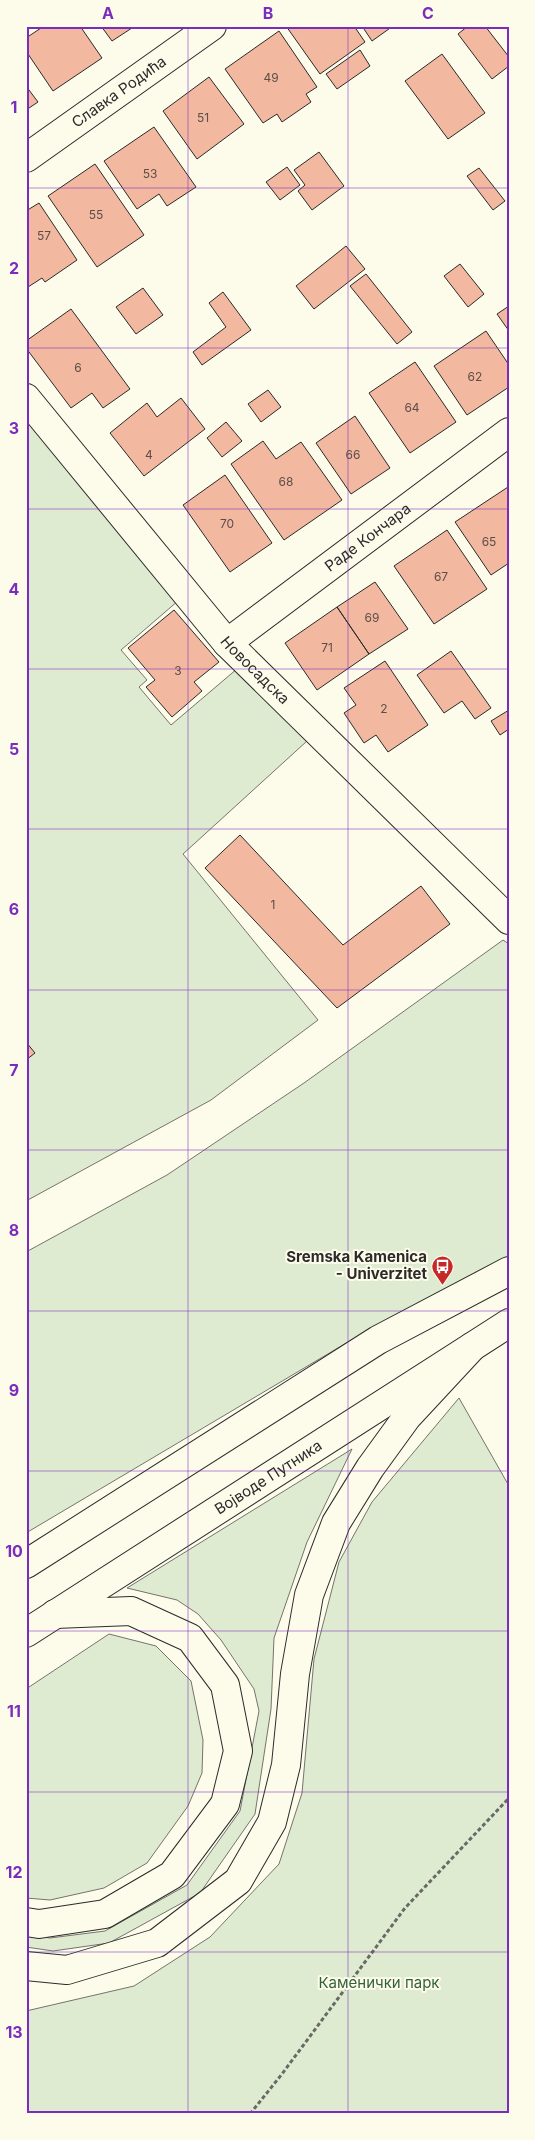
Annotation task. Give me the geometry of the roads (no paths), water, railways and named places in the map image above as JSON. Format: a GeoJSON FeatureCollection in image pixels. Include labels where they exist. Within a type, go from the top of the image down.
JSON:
{"type":"FeatureCollection","features":[{"type":"Feature","properties":{"kind":"main road","name":"Славка Родића"},"geometry":{"type":"LineString","coordinates":[[26,158],[212,26]]}},
{"type":"Feature","properties":{"kind":"main road","name":"Новосадска"},"geometry":{"type":"LineString","coordinates":[[26,398],[227,642],[509,920]]}},
{"type":"Feature","properties":{"kind":"main road","name":"Раде Кончара"},"geometry":{"type":"LineString","coordinates":[[227,642],[509,432]]}},
{"type":"Feature","properties":{"kind":"main road"},"geometry":{"type":"LineString","coordinates":[[26,1564],[378,1340],[509,1270]]}},
{"type":"Feature","properties":{"kind":"main road","name":"Војводе Путника"},"geometry":{"type":"LineString","coordinates":[[26,1633],[509,1323]]}},
{"type":"Feature","properties":{"kind":"main road"},"geometry":{"type":"LineString","coordinates":[[26,1966],[67,1970],[157,1943],[238,1881],[272,1822],[286,1765],[295,1674],[309,1595],[336,1523],[370,1468],[406,1417],[472,1346]]}},
{"type":"Feature","properties":{"kind":"main road"},"geometry":{"type":"LineString","coordinates":[[26,1922],[39,1924],[105,1914],[172,1875],[226,1804],[238,1751],[225,1685],[190,1638],[131,1611],[54,1614]]}},
{"type":"Feature","properties":{"kind":"place","name":"Sremska Kamenica - Univerzitet"},"geometry":{"type":"Point","coordinates":[443,1285]}},
{"type":"Feature","properties":{"kind":"park label","name":"Каменички парк"},"geometry":{"type":"Point","coordinates":[379,1983]}}]}
